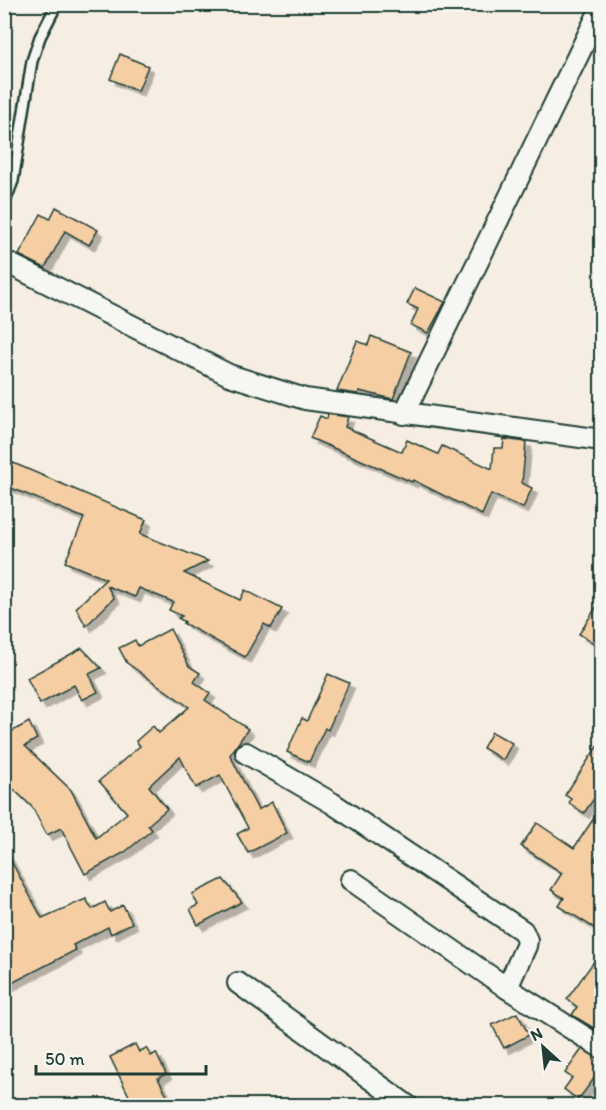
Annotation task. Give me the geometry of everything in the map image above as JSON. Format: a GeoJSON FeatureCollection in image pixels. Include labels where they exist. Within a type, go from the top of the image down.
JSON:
{"type":"FeatureCollection","features":[{"type":"Feature","properties":{"kind":"street"},"geometry":{"type":"LineString","coordinates":[[404,414],[602,6]]}},
{"type":"Feature","properties":{"kind":"street"},"geometry":{"type":"LineString","coordinates":[[4,261],[229,375],[305,399],[602,440]]}},
{"type":"Feature","properties":{"kind":"street"},"geometry":{"type":"LineString","coordinates":[[246,753],[332,802],[523,931],[527,940],[526,946],[507,988]]}},
{"type":"Feature","properties":{"kind":"street"},"geometry":{"type":"LineString","coordinates":[[351,880],[507,988],[602,1048]]}},
{"type":"Feature","properties":{"kind":"street"},"geometry":{"type":"LineString","coordinates":[[238,983],[408,1106]]}},
{"type":"Feature","properties":{"kind":"lane"},"geometry":{"type":"LineString","coordinates":[[4,204],[13,181],[32,61],[40,37],[57,4]]}},
{"type":"Feature","properties":{"kind":"building"},"geometry":{"type":"Polygon","coordinates":[[[120,54],[148,66],[138,91],[110,79],[120,54]]]}},
{"type":"Feature","properties":{"kind":"building"},"geometry":{"type":"Polygon","coordinates":[[[56,207],[98,230],[89,245],[65,231],[45,268],[19,255],[41,214],[50,219],[56,207]]]}},
{"type":"Feature","properties":{"kind":"building"},"geometry":{"type":"Polygon","coordinates":[[[415,288],[445,302],[428,333],[411,325],[418,309],[407,304],[415,288]]]}},
{"type":"Feature","properties":{"kind":"building"},"geometry":{"type":"Polygon","coordinates":[[[371,336],[411,352],[393,399],[359,391],[358,394],[337,391],[357,341],[368,345],[371,336]]]}},
{"type":"Feature","properties":{"kind":"building"},"geometry":{"type":"Polygon","coordinates":[[[328,414],[348,417],[345,427],[402,452],[407,440],[438,454],[442,446],[492,469],[494,448],[503,448],[504,439],[526,442],[522,483],[532,488],[523,508],[491,494],[482,515],[413,480],[412,482],[310,438],[320,416],[327,419],[328,414]]]}},
{"type":"Feature","properties":{"kind":"building"},"geometry":{"type":"Polygon","coordinates":[[[4,459],[146,520],[140,534],[208,561],[184,573],[240,600],[245,590],[282,609],[271,628],[264,624],[245,657],[183,623],[185,622],[178,618],[182,616],[169,610],[173,602],[139,588],[135,597],[107,586],[114,598],[86,626],[76,608],[106,579],[65,562],[84,518],[4,485],[4,459]]]}},
{"type":"Feature","properties":{"kind":"building"},"geometry":{"type":"Polygon","coordinates":[[[602,598],[602,648],[579,634],[602,598]]]}},
{"type":"Feature","properties":{"kind":"building"},"geometry":{"type":"Polygon","coordinates":[[[170,629],[189,666],[200,673],[194,682],[210,693],[205,700],[248,729],[230,755],[258,810],[272,802],[287,833],[248,853],[237,834],[248,828],[220,775],[196,788],[180,757],[149,786],[167,809],[148,825],[152,830],[125,852],[85,874],[61,828],[47,835],[32,807],[4,780],[4,726],[11,732],[29,722],[37,739],[25,746],[71,790],[96,838],[127,813],[99,781],[140,746],[136,741],[153,726],[159,733],[189,707],[127,663],[119,648],[135,640],[138,646],[170,629]]]}},
{"type":"Feature","properties":{"kind":"building"},"geometry":{"type":"Polygon","coordinates":[[[82,648],[101,668],[89,674],[98,692],[82,700],[74,685],[40,704],[27,678],[82,648]]]}},
{"type":"Feature","properties":{"kind":"building"},"geometry":{"type":"Polygon","coordinates":[[[328,674],[349,683],[328,730],[325,728],[309,762],[287,752],[302,718],[307,721],[328,674]]]}},
{"type":"Feature","properties":{"kind":"building"},"geometry":{"type":"Polygon","coordinates":[[[492,732],[512,743],[503,760],[483,748],[492,732]]]}},
{"type":"Feature","properties":{"kind":"building"},"geometry":{"type":"Polygon","coordinates":[[[602,739],[602,787],[584,813],[569,803],[571,799],[565,795],[602,739]]]}},
{"type":"Feature","properties":{"kind":"building"},"geometry":{"type":"Polygon","coordinates":[[[602,806],[602,849],[594,860],[602,864],[602,933],[559,906],[564,898],[551,890],[562,873],[521,846],[537,823],[574,848],[602,806]]]}},
{"type":"Feature","properties":{"kind":"building"},"geometry":{"type":"Polygon","coordinates":[[[4,848],[42,918],[86,899],[92,909],[105,902],[110,912],[123,905],[132,923],[111,934],[108,927],[73,945],[76,950],[4,987],[4,848]]]}},
{"type":"Feature","properties":{"kind":"building"},"geometry":{"type":"Polygon","coordinates":[[[223,879],[242,902],[198,925],[190,909],[198,905],[192,894],[223,879]]]}},
{"type":"Feature","properties":{"kind":"building"},"geometry":{"type":"Polygon","coordinates":[[[602,950],[602,1033],[572,1015],[577,1007],[567,999],[602,950]]]}},
{"type":"Feature","properties":{"kind":"building"},"geometry":{"type":"Polygon","coordinates":[[[517,1013],[529,1035],[504,1048],[492,1025],[517,1013]]]}},
{"type":"Feature","properties":{"kind":"building"},"geometry":{"type":"Polygon","coordinates":[[[135,1044],[139,1052],[146,1048],[151,1056],[156,1053],[166,1074],[158,1078],[172,1106],[134,1106],[110,1057],[135,1044]]]}},
{"type":"Feature","properties":{"kind":"building"},"geometry":{"type":"Polygon","coordinates":[[[582,1049],[602,1060],[602,1068],[578,1100],[564,1089],[572,1078],[565,1073],[582,1049]]]}}]}
